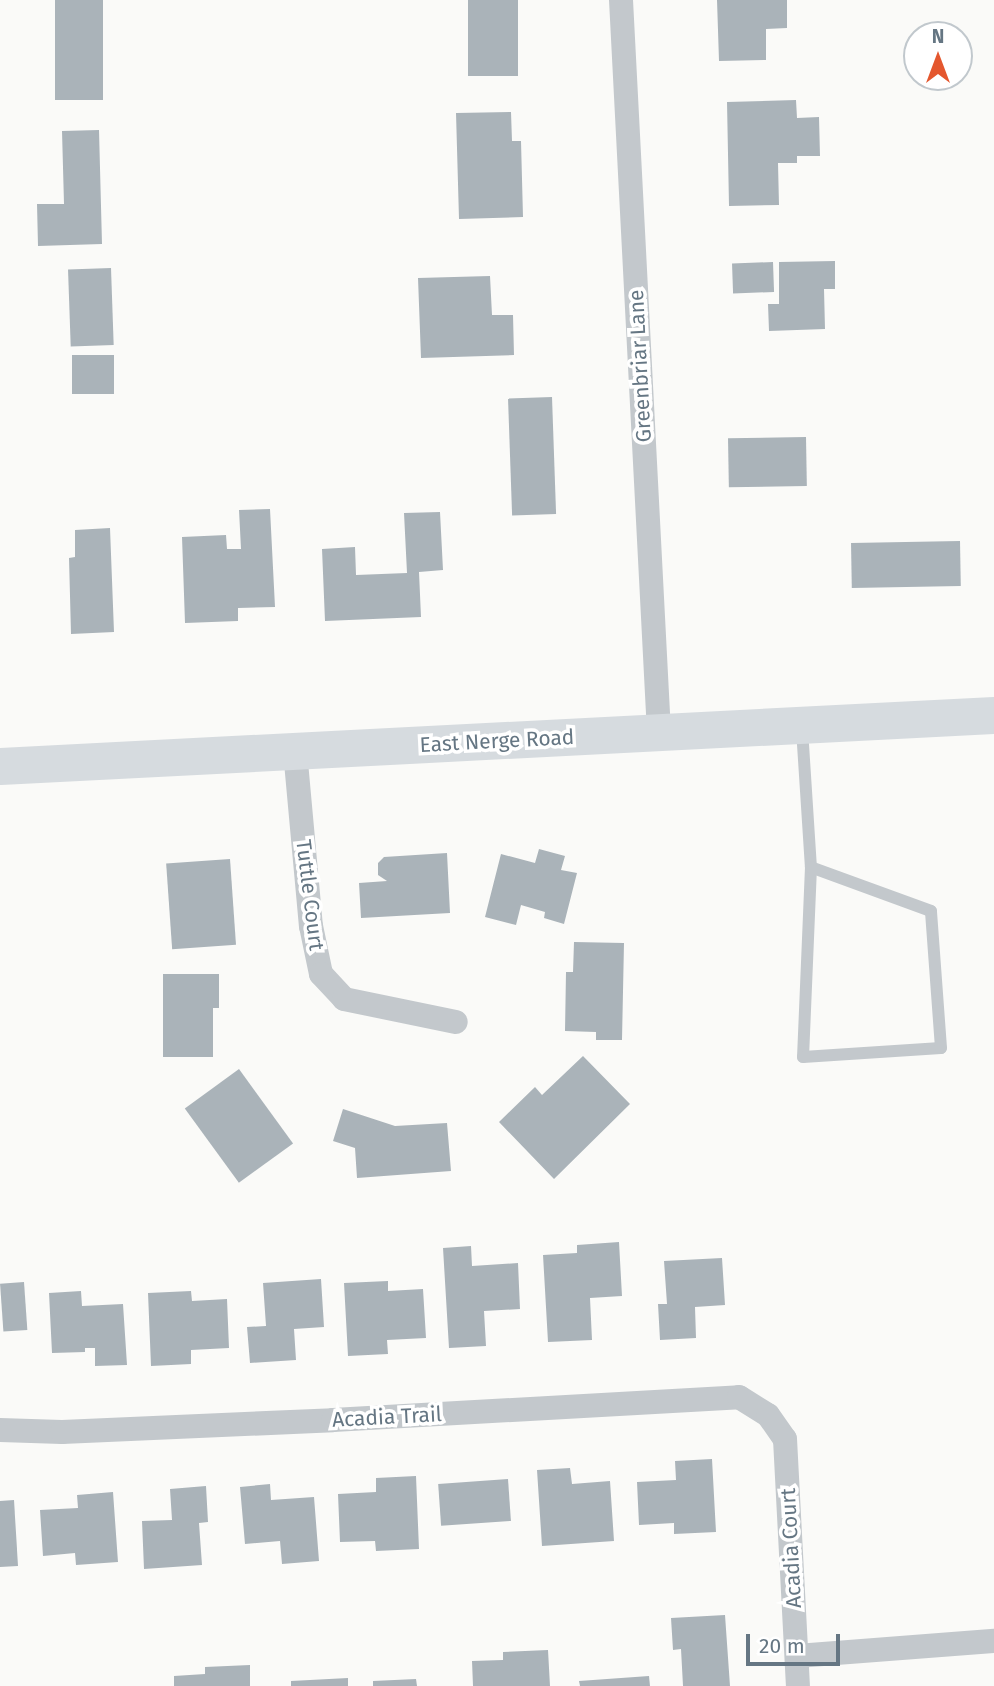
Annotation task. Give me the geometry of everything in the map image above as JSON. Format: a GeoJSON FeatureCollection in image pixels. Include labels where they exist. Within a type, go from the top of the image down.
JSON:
{"type":"FeatureCollection","features":[{"type":"Feature","properties":{"kind":"main road","name":"East Nerge Road"},"geometry":{"type":"LineString","coordinates":[[0,766],[994,715]]}},
{"type":"Feature","properties":{"kind":"street","name":"Greenbriar Lane"},"geometry":{"type":"LineString","coordinates":[[621,0],[659,732]]}},
{"type":"Feature","properties":{"kind":"street","name":"Tuttle Court"},"geometry":{"type":"LineString","coordinates":[[295,751],[311,926],[321,974],[344,999],[456,1023]]}},
{"type":"Feature","properties":{"kind":"street","name":"Acadia Trail"},"geometry":{"type":"LineString","coordinates":[[0,1430],[62,1432],[320,1421],[739,1397],[768,1415]]}},
{"type":"Feature","properties":{"kind":"street","name":"Acadia Court"},"geometry":{"type":"LineString","coordinates":[[768,1415],[785,1438],[798,1686]]}},
{"type":"Feature","properties":{"kind":"street"},"geometry":{"type":"LineString","coordinates":[[797,1656],[994,1641]]}},
{"type":"Feature","properties":{"kind":"lane"},"geometry":{"type":"LineString","coordinates":[[802,725],[811,867],[803,1057],[940,1048],[931,911],[811,867]]}},
{"type":"Feature","properties":{"kind":"building"},"geometry":{"type":"Polygon","coordinates":[[[55,0],[103,0],[103,100],[55,100],[55,0]]]}},
{"type":"Feature","properties":{"kind":"building"},"geometry":{"type":"Polygon","coordinates":[[[468,0],[518,0],[518,76],[468,76],[468,0]]]}},
{"type":"Feature","properties":{"kind":"building"},"geometry":{"type":"Polygon","coordinates":[[[717,0],[787,0],[787,28],[766,29],[766,60],[719,61],[717,0]]]}},
{"type":"Feature","properties":{"kind":"building"},"geometry":{"type":"Polygon","coordinates":[[[796,100],[797,118],[819,117],[820,156],[797,156],[797,163],[778,163],[779,205],[729,206],[727,102],[796,100]]]}},
{"type":"Feature","properties":{"kind":"building"},"geometry":{"type":"Polygon","coordinates":[[[511,112],[512,141],[521,141],[523,217],[459,219],[456,113],[511,112]]]}},
{"type":"Feature","properties":{"kind":"building"},"geometry":{"type":"Polygon","coordinates":[[[99,130],[102,244],[38,246],[37,204],[64,204],[62,131],[99,130]]]}},
{"type":"Feature","properties":{"kind":"building"},"geometry":{"type":"Polygon","coordinates":[[[835,261],[835,289],[824,289],[825,329],[769,331],[768,304],[779,304],[779,262],[835,261]]]}},
{"type":"Feature","properties":{"kind":"building"},"geometry":{"type":"Polygon","coordinates":[[[773,262],[774,292],[733,293],[732,263],[773,262]]]}},
{"type":"Feature","properties":{"kind":"building"},"geometry":{"type":"Polygon","coordinates":[[[111,268],[114,345],[71,346],[68,270],[111,268]]]}},
{"type":"Feature","properties":{"kind":"building"},"geometry":{"type":"Polygon","coordinates":[[[490,276],[492,315],[513,315],[514,355],[421,358],[418,278],[490,276]]]}},
{"type":"Feature","properties":{"kind":"building"},"geometry":{"type":"Polygon","coordinates":[[[72,355],[114,355],[114,394],[72,394],[72,355]]]}},
{"type":"Feature","properties":{"kind":"building"},"geometry":{"type":"Polygon","coordinates":[[[552,397],[556,514],[512,515],[508,399],[552,397]]]}},
{"type":"Feature","properties":{"kind":"building"},"geometry":{"type":"Polygon","coordinates":[[[806,437],[807,486],[729,487],[728,438],[806,437]]]}},
{"type":"Feature","properties":{"kind":"building"},"geometry":{"type":"Polygon","coordinates":[[[270,509],[275,607],[238,608],[238,621],[185,623],[182,537],[226,535],[227,549],[241,549],[239,510],[270,509]]]}},
{"type":"Feature","properties":{"kind":"building"},"geometry":{"type":"Polygon","coordinates":[[[440,512],[443,570],[419,572],[421,617],[325,621],[322,549],[355,547],[356,575],[407,573],[404,513],[440,512]]]}},
{"type":"Feature","properties":{"kind":"building"},"geometry":{"type":"Polygon","coordinates":[[[110,528],[114,632],[71,634],[69,558],[75,557],[75,530],[110,528]]]}},
{"type":"Feature","properties":{"kind":"building"},"geometry":{"type":"Polygon","coordinates":[[[960,541],[961,586],[852,588],[851,543],[960,541]]]}},
{"type":"Feature","properties":{"kind":"building"},"geometry":{"type":"Polygon","coordinates":[[[539,849],[565,856],[561,870],[577,873],[564,924],[544,918],[545,912],[521,905],[516,925],[485,917],[501,854],[535,863],[539,849]]]}},
{"type":"Feature","properties":{"kind":"building"},"geometry":{"type":"Polygon","coordinates":[[[447,853],[450,913],[361,918],[359,883],[387,881],[378,875],[378,863],[384,857],[447,853]]]}},
{"type":"Feature","properties":{"kind":"building"},"geometry":{"type":"Polygon","coordinates":[[[230,859],[236,945],[172,949],[166,863],[230,859]]]}},
{"type":"Feature","properties":{"kind":"building"},"geometry":{"type":"Polygon","coordinates":[[[574,942],[624,943],[622,1040],[596,1040],[596,1032],[565,1031],[566,972],[573,972],[574,942]]]}},
{"type":"Feature","properties":{"kind":"building"},"geometry":{"type":"Polygon","coordinates":[[[163,974],[219,974],[219,1008],[213,1008],[213,1057],[163,1057],[163,974]]]}},
{"type":"Feature","properties":{"kind":"building"},"geometry":{"type":"Polygon","coordinates":[[[583,1056],[630,1104],[554,1179],[499,1122],[535,1087],[542,1095],[583,1056]]]}},
{"type":"Feature","properties":{"kind":"building"},"geometry":{"type":"Polygon","coordinates":[[[239,1069],[293,1143],[239,1183],[185,1108],[239,1069]]]}},
{"type":"Feature","properties":{"kind":"building"},"geometry":{"type":"Polygon","coordinates":[[[343,1109],[395,1126],[447,1123],[451,1171],[357,1178],[355,1148],[333,1141],[343,1109]]]}},
{"type":"Feature","properties":{"kind":"building"},"geometry":{"type":"Polygon","coordinates":[[[619,1242],[622,1296],[590,1298],[592,1340],[548,1342],[543,1255],[577,1253],[577,1245],[619,1242]]]}},
{"type":"Feature","properties":{"kind":"building"},"geometry":{"type":"Polygon","coordinates":[[[471,1246],[472,1266],[518,1263],[520,1309],[484,1311],[486,1346],[449,1348],[443,1248],[471,1246]]]}},
{"type":"Feature","properties":{"kind":"building"},"geometry":{"type":"Polygon","coordinates":[[[722,1258],[725,1305],[695,1307],[696,1338],[660,1340],[658,1304],[667,1304],[664,1261],[722,1258]]]}},
{"type":"Feature","properties":{"kind":"building"},"geometry":{"type":"Polygon","coordinates":[[[321,1279],[324,1327],[294,1329],[296,1360],[250,1363],[247,1327],[266,1326],[263,1283],[321,1279]]]}},
{"type":"Feature","properties":{"kind":"building"},"geometry":{"type":"Polygon","coordinates":[[[388,1281],[388,1291],[423,1289],[426,1338],[387,1340],[388,1354],[348,1356],[344,1283],[388,1281]]]}},
{"type":"Feature","properties":{"kind":"building"},"geometry":{"type":"Polygon","coordinates":[[[24,1282],[27,1330],[3,1332],[0,1284],[24,1282]]]}},
{"type":"Feature","properties":{"kind":"building"},"geometry":{"type":"Polygon","coordinates":[[[81,1291],[82,1306],[123,1304],[127,1365],[95,1366],[95,1348],[85,1348],[85,1352],[52,1353],[49,1293],[81,1291]]]}},
{"type":"Feature","properties":{"kind":"building"},"geometry":{"type":"Polygon","coordinates":[[[191,1291],[192,1301],[227,1299],[229,1348],[191,1350],[191,1364],[151,1366],[148,1293],[191,1291]]]}},
{"type":"Feature","properties":{"kind":"building"},"geometry":{"type":"Polygon","coordinates":[[[712,1459],[716,1532],[674,1534],[674,1523],[639,1525],[637,1482],[676,1480],[675,1461],[712,1459]]]}},
{"type":"Feature","properties":{"kind":"building"},"geometry":{"type":"Polygon","coordinates":[[[570,1468],[572,1484],[610,1481],[614,1541],[542,1546],[537,1470],[570,1468]]]}},
{"type":"Feature","properties":{"kind":"building"},"geometry":{"type":"Polygon","coordinates":[[[416,1476],[419,1549],[376,1551],[375,1541],[340,1542],[338,1494],[376,1492],[376,1478],[416,1476]]]}},
{"type":"Feature","properties":{"kind":"building"},"geometry":{"type":"Polygon","coordinates":[[[508,1479],[511,1521],[441,1526],[438,1484],[508,1479]]]}},
{"type":"Feature","properties":{"kind":"building"},"geometry":{"type":"Polygon","coordinates":[[[270,1484],[271,1500],[314,1497],[319,1561],[282,1564],[280,1541],[245,1544],[240,1487],[270,1484]]]}},
{"type":"Feature","properties":{"kind":"building"},"geometry":{"type":"Polygon","coordinates":[[[206,1486],[208,1522],[199,1523],[202,1565],[144,1569],[142,1521],[172,1520],[170,1489],[206,1486]]]}},
{"type":"Feature","properties":{"kind":"building"},"geometry":{"type":"Polygon","coordinates":[[[113,1492],[118,1562],[76,1565],[75,1553],[43,1556],[40,1510],[78,1508],[77,1495],[113,1492]]]}},
{"type":"Feature","properties":{"kind":"building"},"geometry":{"type":"Polygon","coordinates":[[[14,1500],[18,1566],[0,1567],[0,1501],[14,1500]]]}},
{"type":"Feature","properties":{"kind":"building"},"geometry":{"type":"Polygon","coordinates":[[[725,1615],[730,1686],[683,1686],[681,1649],[673,1650],[671,1618],[725,1615]]]}},
{"type":"Feature","properties":{"kind":"building"},"geometry":{"type":"Polygon","coordinates":[[[548,1650],[550,1686],[473,1686],[472,1661],[503,1660],[503,1652],[548,1650]]]}},
{"type":"Feature","properties":{"kind":"building"},"geometry":{"type":"Polygon","coordinates":[[[250,1665],[250,1686],[174,1686],[174,1676],[205,1674],[205,1667],[250,1665]]]}},
{"type":"Feature","properties":{"kind":"building"},"geometry":{"type":"Polygon","coordinates":[[[649,1676],[650,1686],[580,1686],[579,1681],[649,1676]]]}},
{"type":"Feature","properties":{"kind":"building"},"geometry":{"type":"Polygon","coordinates":[[[348,1678],[348,1686],[291,1686],[291,1681],[348,1678]]]}},
{"type":"Feature","properties":{"kind":"building"},"geometry":{"type":"Polygon","coordinates":[[[416,1679],[417,1686],[373,1686],[373,1681],[416,1679]]]}}]}
